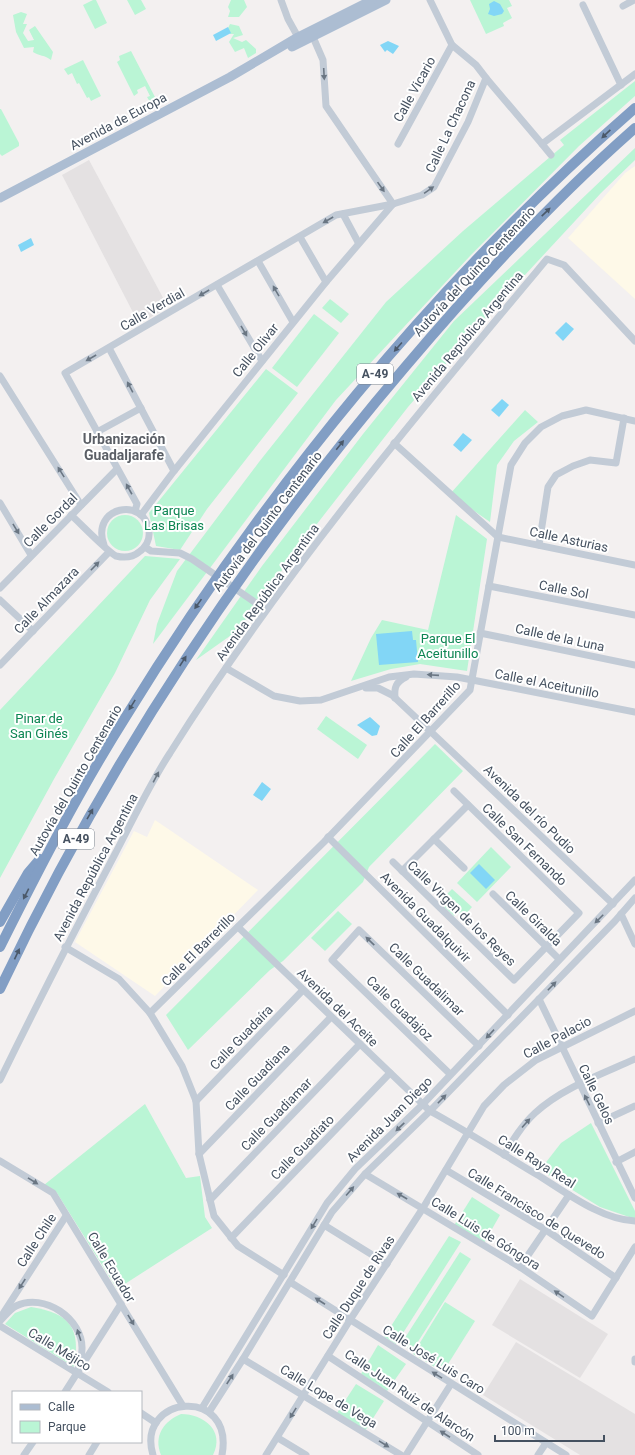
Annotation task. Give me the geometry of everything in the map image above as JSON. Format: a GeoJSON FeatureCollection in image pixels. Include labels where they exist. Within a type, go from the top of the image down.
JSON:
{"type":"FeatureCollection","features":[{"type":"Feature","properties":{"kind":"highway","name":"Autovía del Quinto Centenario"},"geometry":{"type":"LineString","coordinates":[[0,946],[51,847],[123,720],[187,620],[283,486],[339,416],[452,286],[534,201],[635,108]]}},
{"type":"Feature","properties":{"kind":"highway","name":"Autovía del Quinto Centenario"},"geometry":{"type":"LineString","coordinates":[[0,989],[24,937],[78,835],[130,744],[204,629],[258,552],[360,419],[462,300],[527,231],[635,128]]}},
{"type":"Feature","properties":{"kind":"highway"},"geometry":{"type":"LineString","coordinates":[[622,140],[635,135]]}},
{"type":"Feature","properties":{"kind":"highway"},"geometry":{"type":"LineString","coordinates":[[0,922],[28,873],[51,847]]}},
{"type":"Feature","properties":{"kind":"main road","name":"Avenida de Europa"},"geometry":{"type":"LineString","coordinates":[[249,67],[298,37],[372,0]]}},
{"type":"Feature","properties":{"kind":"main road"},"geometry":{"type":"LineString","coordinates":[[362,12],[368,5],[379,0]]}},
{"type":"Feature","properties":{"kind":"main road","name":"Avenida de Europa"},"geometry":{"type":"LineString","coordinates":[[0,198],[249,67],[386,0]]}},
{"type":"Feature","properties":{"kind":"main road"},"geometry":{"type":"LineString","coordinates":[[313,37],[314,33],[325,27],[329,21]]}},
{"type":"Feature","properties":{"kind":"street"},"geometry":{"type":"LineString","coordinates":[[281,0],[288,19],[298,37]]}},
{"type":"Feature","properties":{"kind":"street"},"geometry":{"type":"LineString","coordinates":[[430,0],[452,45],[476,65],[552,155]]}},
{"type":"Feature","properties":{"kind":"street"},"geometry":{"type":"LineString","coordinates":[[623,6],[634,0]]}},
{"type":"Feature","properties":{"kind":"street"},"geometry":{"type":"LineString","coordinates":[[583,5],[621,85]]}},
{"type":"Feature","properties":{"kind":"street"},"geometry":{"type":"LineString","coordinates":[[313,37],[323,60],[326,106],[393,204]]}},
{"type":"Feature","properties":{"kind":"street","name":"Calle Vicario"},"geometry":{"type":"LineString","coordinates":[[398,144],[452,45]]}},
{"type":"Feature","properties":{"kind":"street"},"geometry":{"type":"LineString","coordinates":[[542,144],[635,74]]}},
{"type":"Feature","properties":{"kind":"street","name":"Calle La Chacona"},"geometry":{"type":"LineString","coordinates":[[393,204],[422,195],[434,187],[468,122],[486,78]]}},
{"type":"Feature","properties":{"kind":"street","name":"Calle Verdial"},"geometry":{"type":"LineString","coordinates":[[138,513],[137,504],[65,373],[336,216],[393,204]]}},
{"type":"Feature","properties":{"kind":"street","name":"Calle Olivar"},"geometry":{"type":"LineString","coordinates":[[138,513],[174,471],[358,242],[393,204]]}},
{"type":"Feature","properties":{"kind":"street"},"geometry":{"type":"LineString","coordinates":[[343,214],[358,242]]}},
{"type":"Feature","properties":{"kind":"street"},"geometry":{"type":"LineString","coordinates":[[300,237],[326,282]]}},
{"type":"Feature","properties":{"kind":"street","name":"Avenida República Argentina"},"geometry":{"type":"LineString","coordinates":[[0,1080],[65,948],[169,754],[226,668],[266,610],[394,443],[547,260],[564,265],[635,341]]}},
{"type":"Feature","properties":{"kind":"street"},"geometry":{"type":"LineString","coordinates":[[258,261],[293,322]]}},
{"type":"Feature","properties":{"kind":"street"},"geometry":{"type":"LineString","coordinates":[[218,285],[262,361]]}},
{"type":"Feature","properties":{"kind":"street"},"geometry":{"type":"LineString","coordinates":[[109,348],[174,471]]}},
{"type":"Feature","properties":{"kind":"street"},"geometry":{"type":"LineString","coordinates":[[0,376],[81,505]]}},
{"type":"Feature","properties":{"kind":"street"},"geometry":{"type":"LineString","coordinates":[[97,432],[141,408]]}},
{"type":"Feature","properties":{"kind":"street","name":"Calle El Barrerillo"},"geometry":{"type":"LineString","coordinates":[[150,1013],[328,837],[470,690],[511,466],[525,443],[541,427],[562,416],[586,410],[635,420]]}},
{"type":"Feature","properties":{"kind":"street"},"geometry":{"type":"LineString","coordinates":[[539,545],[548,488],[556,475],[573,466],[590,460],[616,463],[624,418]]}},
{"type":"Feature","properties":{"kind":"street"},"geometry":{"type":"LineString","coordinates":[[394,443],[498,537]]}},
{"type":"Feature","properties":{"kind":"street","name":"Calle Gordal"},"geometry":{"type":"LineString","coordinates":[[0,588],[117,468]]}},
{"type":"Feature","properties":{"kind":"street"},"geometry":{"type":"LineString","coordinates":[[0,503],[31,555]]}},
{"type":"Feature","properties":{"kind":"street"},"geometry":{"type":"LineString","coordinates":[[72,515],[104,545],[109,552],[124,557],[131,556],[145,547],[148,541],[148,527],[138,513],[120,510],[107,517],[101,530],[104,545]]}},
{"type":"Feature","properties":{"kind":"street","name":"Calle Asturias"},"geometry":{"type":"LineString","coordinates":[[498,537],[635,565]]}},
{"type":"Feature","properties":{"kind":"street"},"geometry":{"type":"LineString","coordinates":[[145,547],[151,550],[180,553],[266,610]]}},
{"type":"Feature","properties":{"kind":"street","name":"Calle Almazara"},"geometry":{"type":"LineString","coordinates":[[0,665],[109,552]]}},
{"type":"Feature","properties":{"kind":"street","name":"Calle Sol"},"geometry":{"type":"LineString","coordinates":[[489,586],[635,615]]}},
{"type":"Feature","properties":{"kind":"street"},"geometry":{"type":"LineString","coordinates":[[0,600],[33,631]]}},
{"type":"Feature","properties":{"kind":"street","name":"Calle de la Luna"},"geometry":{"type":"LineString","coordinates":[[480,633],[635,666]]}},
{"type":"Feature","properties":{"kind":"street","name":"Calle el Aceitunillo"},"geometry":{"type":"LineString","coordinates":[[226,668],[274,696],[300,701],[321,700],[389,677],[414,674],[457,677],[635,712]]}},
{"type":"Feature","properties":{"kind":"street"},"geometry":{"type":"LineString","coordinates":[[395,698],[394,688],[399,680],[414,674]]}},
{"type":"Feature","properties":{"kind":"street","name":"Avenida del río Pudio"},"geometry":{"type":"LineString","coordinates":[[360,688],[378,688],[395,698],[613,904]]}},
{"type":"Feature","properties":{"kind":"street","name":"Calle San Fernando"},"geometry":{"type":"LineString","coordinates":[[454,791],[579,913],[546,947]]}},
{"type":"Feature","properties":{"kind":"street"},"geometry":{"type":"LineString","coordinates":[[402,871],[468,805]]}},
{"type":"Feature","properties":{"kind":"street","name":"Avenida Guadalquivir"},"geometry":{"type":"LineString","coordinates":[[328,837],[508,1015]]}},
{"type":"Feature","properties":{"kind":"street"},"geometry":{"type":"LineString","coordinates":[[434,839],[464,868]]}},
{"type":"Feature","properties":{"kind":"street","name":"Calle Virgen de los Reyes"},"geometry":{"type":"LineString","coordinates":[[393,862],[514,980],[546,947]]}},
{"type":"Feature","properties":{"kind":"street","name":"Avenida Juan Diego"},"geometry":{"type":"LineString","coordinates":[[202,1408],[327,1203],[355,1169],[479,1046],[559,959],[635,880]]}},
{"type":"Feature","properties":{"kind":"street","name":"Calle Giralda"},"geometry":{"type":"LineString","coordinates":[[492,894],[559,959]]}},
{"type":"Feature","properties":{"kind":"street","name":"Avenida Juan Diego"},"geometry":{"type":"LineString","coordinates":[[209,1412],[244,1359],[332,1212],[364,1174],[430,1111],[635,898]]}},
{"type":"Feature","properties":{"kind":"street"},"geometry":{"type":"LineString","coordinates":[[621,914],[635,944]]}},
{"type":"Feature","properties":{"kind":"street","name":"Avenida del Aceite"},"geometry":{"type":"LineString","coordinates":[[238,927],[430,1111]]}},
{"type":"Feature","properties":{"kind":"street","name":"Calle Guadalimar"},"geometry":{"type":"LineString","coordinates":[[332,960],[359,930],[479,1046]]}},
{"type":"Feature","properties":{"kind":"street"},"geometry":{"type":"LineString","coordinates":[[65,948],[119,979],[150,1013],[182,1066],[196,1101],[199,1154],[214,1216],[238,1246],[284,1275]]}},
{"type":"Feature","properties":{"kind":"street","name":"Calle Guadajoz"},"geometry":{"type":"LineString","coordinates":[[332,960],[450,1074]]}},
{"type":"Feature","properties":{"kind":"street","name":"Calle Guadaíra"},"geometry":{"type":"LineString","coordinates":[[196,1101],[303,990]]}},
{"type":"Feature","properties":{"kind":"street","name":"Calle Gelos"},"geometry":{"type":"LineString","coordinates":[[539,999],[616,1162],[635,1198]]}},
{"type":"Feature","properties":{"kind":"street","name":"Calle Palacio"},"geometry":{"type":"LineString","coordinates":[[468,1132],[484,1106],[504,1085],[536,1060],[635,1012]]}},
{"type":"Feature","properties":{"kind":"street","name":"Calle Guadiana"},"geometry":{"type":"LineString","coordinates":[[199,1154],[331,1017]]}},
{"type":"Feature","properties":{"kind":"street","name":"Calle Guadiamar"},"geometry":{"type":"LineString","coordinates":[[210,1200],[360,1044]]}},
{"type":"Feature","properties":{"kind":"street"},"geometry":{"type":"LineString","coordinates":[[504,1155],[518,1133],[535,1113],[579,1085],[635,1059]]}},
{"type":"Feature","properties":{"kind":"street","name":"Calle Guadiato"},"geometry":{"type":"LineString","coordinates":[[231,1238],[390,1073]]}},
{"type":"Feature","properties":{"kind":"street"},"geometry":{"type":"LineString","coordinates":[[598,1123],[635,1106]]}},
{"type":"Feature","properties":{"kind":"street","name":"Calle Raya Real"},"geometry":{"type":"LineString","coordinates":[[430,1111],[468,1132],[569,1195],[608,1215],[635,1221]]}},
{"type":"Feature","properties":{"kind":"street","name":"Calle Duque de Rivas"},"geometry":{"type":"LineString","coordinates":[[266,1455],[278,1438],[350,1320],[423,1208],[468,1132]]}},
{"type":"Feature","properties":{"kind":"street"},"geometry":{"type":"LineString","coordinates":[[616,1162],[635,1152]]}},
{"type":"Feature","properties":{"kind":"street","name":"Calle Ecuador"},"geometry":{"type":"LineString","coordinates":[[0,1161],[53,1193],[182,1406]]}},
{"type":"Feature","properties":{"kind":"street","name":"Calle Francisco de Quevedo"},"geometry":{"type":"LineString","coordinates":[[446,1170],[546,1230],[616,1278]]}},
{"type":"Feature","properties":{"kind":"street","name":"Calle Luis de Góngora"},"geometry":{"type":"LineString","coordinates":[[364,1174],[520,1267],[592,1316],[616,1278]]}},
{"type":"Feature","properties":{"kind":"street"},"geometry":{"type":"LineString","coordinates":[[520,1267],[569,1195]]}},
{"type":"Feature","properties":{"kind":"street","name":"Calle Chile"},"geometry":{"type":"LineString","coordinates":[[0,1319],[66,1216]]}},
{"type":"Feature","properties":{"kind":"street"},"geometry":{"type":"LineString","coordinates":[[324,1225],[387,1264]]}},
{"type":"Feature","properties":{"kind":"street"},"geometry":{"type":"LineString","coordinates":[[616,1278],[635,1247]]}},
{"type":"Feature","properties":{"kind":"street","name":"Calle José Luis Caro"},"geometry":{"type":"LineString","coordinates":[[290,1282],[566,1455]]}},
{"type":"Feature","properties":{"kind":"street"},"geometry":{"type":"LineString","coordinates":[[0,1319],[16,1306],[31,1303],[51,1306],[67,1316],[78,1331],[82,1349],[78,1373]]}},
{"type":"Feature","properties":{"kind":"street"},"geometry":{"type":"LineString","coordinates":[[66,1391],[121,1304]]}},
{"type":"Feature","properties":{"kind":"street","name":"Calle Méjico"},"geometry":{"type":"LineString","coordinates":[[0,1326],[106,1391]]}},
{"type":"Feature","properties":{"kind":"street","name":"Calle Juan Ruiz de Alarcón"},"geometry":{"type":"LineString","coordinates":[[328,1356],[478,1455]]}},
{"type":"Feature","properties":{"kind":"street","name":"Calle Lope de Vega"},"geometry":{"type":"LineString","coordinates":[[244,1359],[402,1455]]}},
{"type":"Feature","properties":{"kind":"street"},"geometry":{"type":"LineString","coordinates":[[406,1455],[451,1384]]}},
{"type":"Feature","properties":{"kind":"street"},"geometry":{"type":"LineString","coordinates":[[154,1455],[151,1442],[156,1423],[164,1414],[174,1408],[182,1406],[202,1408],[209,1412],[222,1429],[225,1442],[222,1455]]}},
{"type":"Feature","properties":{"kind":"street"},"geometry":{"type":"LineString","coordinates":[[142,1414],[156,1423]]}},
{"type":"Feature","properties":{"kind":"street"},"geometry":{"type":"LineString","coordinates":[[278,1438],[306,1455]]}},
{"type":"Feature","properties":{"kind":"street"},"geometry":{"type":"LineString","coordinates":[[24,1455],[32,1443]]}},
{"type":"Feature","properties":{"kind":"street"},"geometry":{"type":"LineString","coordinates":[[89,1455],[96,1443]]}},
{"type":"Feature","properties":{"kind":"street"},"geometry":{"type":"LineString","coordinates":[[538,1455],[546,1443]]}},
{"type":"Feature","properties":{"kind":"shaded area"},"geometry":{"type":"Polygon","coordinates":[[[89,160],[168,307],[139,324],[62,175],[89,160]]]}},
{"type":"Feature","properties":{"kind":"shaded area"},"geometry":{"type":"Polygon","coordinates":[[[635,166],[635,299],[568,238],[625,173],[635,166]]]}},
{"type":"Feature","properties":{"kind":"shaded area"},"geometry":{"type":"Polygon","coordinates":[[[155,820],[258,890],[155,996],[75,942],[134,831],[147,837],[155,820]]]}},
{"type":"Feature","properties":{"kind":"shaded area"},"geometry":{"type":"Polygon","coordinates":[[[520,1279],[608,1334],[580,1378],[492,1325],[520,1279]]]}},
{"type":"Feature","properties":{"kind":"shaded area"},"geometry":{"type":"Polygon","coordinates":[[[516,1342],[635,1414],[635,1455],[580,1455],[483,1395],[516,1342]]]}},
{"type":"Feature","properties":{"kind":"green space"},"geometry":{"type":"Polygon","coordinates":[[[96,0],[107,23],[95,29],[83,5],[96,0]]]}},
{"type":"Feature","properties":{"kind":"green space"},"geometry":{"type":"Polygon","coordinates":[[[127,0],[141,0],[146,9],[135,15],[127,0]]]}},
{"type":"Feature","properties":{"kind":"green space"},"geometry":{"type":"Polygon","coordinates":[[[231,0],[244,0],[247,7],[239,17],[228,17],[230,11],[228,7],[231,0]]]}},
{"type":"Feature","properties":{"kind":"green space"},"geometry":{"type":"Polygon","coordinates":[[[470,0],[509,0],[512,6],[507,8],[512,18],[503,23],[504,26],[486,34],[470,0]]]}},
{"type":"Feature","properties":{"kind":"green space"},"geometry":{"type":"Polygon","coordinates":[[[21,12],[27,14],[23,24],[27,24],[23,33],[28,41],[34,40],[29,30],[35,26],[53,52],[51,60],[33,52],[34,47],[24,48],[16,32],[13,15],[21,12]]]}},
{"type":"Feature","properties":{"kind":"green space"},"geometry":{"type":"Polygon","coordinates":[[[230,24],[239,26],[243,35],[233,38],[242,42],[246,40],[256,49],[256,53],[248,58],[244,48],[235,52],[229,42],[234,34],[230,34],[228,28],[230,24]]]}},
{"type":"Feature","properties":{"kind":"green space"},"geometry":{"type":"Polygon","coordinates":[[[131,51],[156,99],[150,102],[147,97],[150,96],[145,86],[137,90],[138,93],[134,96],[117,62],[120,60],[119,56],[131,51]]]}},
{"type":"Feature","properties":{"kind":"green space"},"geometry":{"type":"Polygon","coordinates":[[[83,60],[101,96],[91,101],[89,97],[87,98],[79,83],[77,84],[72,73],[68,75],[64,69],[83,60]]]}},
{"type":"Feature","properties":{"kind":"green space"},"geometry":{"type":"Polygon","coordinates":[[[635,81],[635,96],[579,146],[470,256],[336,400],[153,644],[157,624],[177,571],[259,462],[386,302],[463,231],[564,145],[560,140],[635,81]]]}},
{"type":"Feature","properties":{"kind":"green space"},"geometry":{"type":"Polygon","coordinates":[[[0,109],[19,143],[19,146],[2,156],[0,154],[0,109]]]}},
{"type":"Feature","properties":{"kind":"green space"},"geometry":{"type":"Polygon","coordinates":[[[635,148],[635,160],[601,193],[498,304],[408,407],[306,538],[237,631],[196,660],[262,566],[363,434],[454,321],[635,148]]]}},
{"type":"Feature","properties":{"kind":"green space"},"geometry":{"type":"Polygon","coordinates":[[[330,299],[349,314],[341,323],[322,308],[330,299]]]}},
{"type":"Feature","properties":{"kind":"green space"},"geometry":{"type":"Polygon","coordinates":[[[314,314],[339,333],[297,387],[272,368],[314,314]]]}},
{"type":"Feature","properties":{"kind":"green space","name":"Parque Las Brisas"},"geometry":{"type":"Polygon","coordinates":[[[266,369],[298,393],[207,509],[180,550],[156,546],[149,513],[266,369]]]}},
{"type":"Feature","properties":{"kind":"green space"},"geometry":{"type":"Polygon","coordinates":[[[525,410],[538,422],[514,441],[497,465],[490,522],[450,494],[525,410]]]}},
{"type":"Feature","properties":{"kind":"green space"},"geometry":{"type":"Polygon","coordinates":[[[125,515],[138,520],[143,533],[138,546],[125,551],[112,546],[107,533],[112,520],[125,515]]]}},
{"type":"Feature","properties":{"kind":"green space","name":"Parque El Aceitunillo"},"geometry":{"type":"Polygon","coordinates":[[[456,515],[487,539],[467,671],[420,664],[391,669],[351,681],[371,638],[382,620],[428,630],[456,515]]]}},
{"type":"Feature","properties":{"kind":"green space","name":"Pinar de San Ginés"},"geometry":{"type":"Polygon","coordinates":[[[145,556],[180,559],[150,600],[115,673],[54,779],[0,878],[0,710],[145,556]]]}},
{"type":"Feature","properties":{"kind":"green space"},"geometry":{"type":"Polygon","coordinates":[[[326,716],[367,745],[358,759],[317,729],[326,716]]]}},
{"type":"Feature","properties":{"kind":"green space"},"geometry":{"type":"Polygon","coordinates":[[[435,744],[463,771],[369,867],[363,882],[283,961],[270,970],[188,1050],[166,1015],[435,744]]]}},
{"type":"Feature","properties":{"kind":"green space"},"geometry":{"type":"Polygon","coordinates":[[[491,847],[511,867],[477,902],[457,883],[491,847]]]}},
{"type":"Feature","properties":{"kind":"green space"},"geometry":{"type":"Polygon","coordinates":[[[452,889],[472,907],[463,917],[458,912],[454,916],[444,907],[447,902],[443,898],[452,889]]]}},
{"type":"Feature","properties":{"kind":"green space"},"geometry":{"type":"Polygon","coordinates":[[[338,911],[352,924],[325,951],[311,938],[338,911]]]}},
{"type":"Feature","properties":{"kind":"green space"},"geometry":{"type":"Polygon","coordinates":[[[145,1104],[186,1178],[200,1176],[205,1217],[212,1228],[117,1289],[57,1193],[44,1185],[145,1104]]]}},
{"type":"Feature","properties":{"kind":"green space"},"geometry":{"type":"Polygon","coordinates":[[[591,1123],[635,1211],[635,1219],[600,1207],[540,1170],[561,1143],[591,1123]]]}},
{"type":"Feature","properties":{"kind":"green space"},"geometry":{"type":"Polygon","coordinates":[[[472,1197],[500,1215],[483,1245],[453,1227],[472,1197]]]}},
{"type":"Feature","properties":{"kind":"green space"},"geometry":{"type":"Polygon","coordinates":[[[449,1236],[461,1242],[396,1344],[384,1337],[449,1236]]]}},
{"type":"Feature","properties":{"kind":"green space"},"geometry":{"type":"Polygon","coordinates":[[[460,1252],[471,1259],[412,1351],[401,1344],[460,1252]]]}},
{"type":"Feature","properties":{"kind":"green space"},"geometry":{"type":"Polygon","coordinates":[[[445,1302],[475,1321],[443,1372],[413,1354],[445,1302]]]}},
{"type":"Feature","properties":{"kind":"green space"},"geometry":{"type":"Polygon","coordinates":[[[31,1307],[55,1313],[64,1318],[70,1325],[74,1332],[76,1342],[74,1367],[5,1324],[15,1313],[31,1307]]]}},
{"type":"Feature","properties":{"kind":"green space"},"geometry":{"type":"Polygon","coordinates":[[[378,1345],[406,1364],[387,1391],[361,1374],[378,1345]]]}},
{"type":"Feature","properties":{"kind":"green space"},"geometry":{"type":"Polygon","coordinates":[[[356,1384],[384,1401],[365,1431],[337,1413],[356,1384]]]}},
{"type":"Feature","properties":{"kind":"green space"},"geometry":{"type":"Polygon","coordinates":[[[181,1414],[197,1417],[204,1421],[214,1431],[216,1446],[213,1455],[161,1455],[158,1442],[159,1436],[165,1425],[181,1414]]]}},
{"type":"Feature","properties":{"kind":"water"},"geometry":{"type":"Polygon","coordinates":[[[494,1],[500,4],[504,11],[502,14],[494,16],[488,14],[490,9],[489,4],[494,1]]]}},
{"type":"Feature","properties":{"kind":"water"},"geometry":{"type":"Polygon","coordinates":[[[228,27],[231,33],[216,41],[213,35],[228,27]]]}},
{"type":"Feature","properties":{"kind":"water"},"geometry":{"type":"Polygon","coordinates":[[[388,41],[399,46],[393,54],[387,50],[385,52],[380,45],[388,41]]]}},
{"type":"Feature","properties":{"kind":"water"},"geometry":{"type":"Polygon","coordinates":[[[31,238],[34,245],[21,252],[18,245],[31,238]]]}},
{"type":"Feature","properties":{"kind":"water"},"geometry":{"type":"Polygon","coordinates":[[[566,322],[574,329],[563,341],[555,333],[566,322]]]}},
{"type":"Feature","properties":{"kind":"water"},"geometry":{"type":"Polygon","coordinates":[[[502,399],[509,405],[499,417],[491,410],[502,399]]]}},
{"type":"Feature","properties":{"kind":"water"},"geometry":{"type":"Polygon","coordinates":[[[463,433],[472,440],[461,452],[453,445],[463,433]]]}},
{"type":"Feature","properties":{"kind":"water"},"geometry":{"type":"Polygon","coordinates":[[[412,631],[413,640],[416,640],[418,662],[379,665],[376,634],[412,631]]]}},
{"type":"Feature","properties":{"kind":"water"},"geometry":{"type":"Polygon","coordinates":[[[370,717],[380,726],[377,735],[372,736],[357,725],[370,717]]]}},
{"type":"Feature","properties":{"kind":"water"},"geometry":{"type":"Polygon","coordinates":[[[262,782],[271,789],[262,801],[253,795],[262,782]]]}},
{"type":"Feature","properties":{"kind":"water"},"geometry":{"type":"Polygon","coordinates":[[[479,864],[495,880],[486,889],[470,873],[479,864]]]}},
{"type":"Feature","properties":{"kind":"district","name":"Urbanización Guadaljarafe"},"geometry":{"type":"Point","coordinates":[124,448]}}]}
